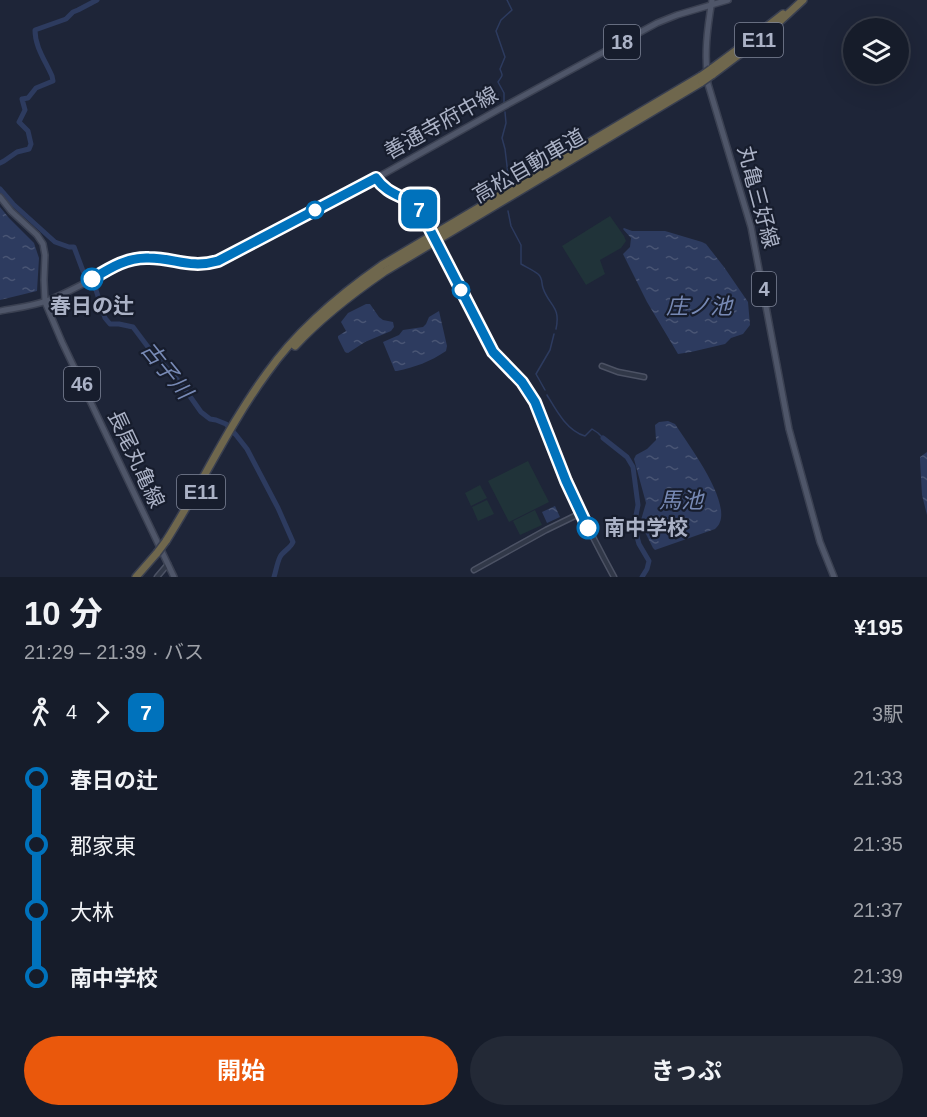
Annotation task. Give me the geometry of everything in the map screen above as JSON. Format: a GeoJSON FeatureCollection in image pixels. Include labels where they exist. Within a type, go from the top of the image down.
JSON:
{"type":"FeatureCollection","features":[{"type":"Feature","properties":{"kind":"highway","name":"高松自動車道"},"geometry":{"type":"LineString","coordinates":[[711,72],[786,12],[797,0]]}},
{"type":"Feature","properties":{"kind":"highway","name":"高松自動車道"},"geometry":{"type":"LineString","coordinates":[[142,577],[203,488],[235,425],[254,398],[285,357],[330,312],[384,272],[701,79],[764,36],[803,0]]}},
{"type":"Feature","properties":{"kind":"highway","name":"高松自動車道"},"geometry":{"type":"LineString","coordinates":[[136,577],[158,555]]}},
{"type":"Feature","properties":{"kind":"main road","name":"善通寺府中線"},"geometry":{"type":"LineString","coordinates":[[0,311],[45,302],[123,261],[157,258],[187,264],[209,264],[218,261],[376,178],[657,23],[712,3],[728,0]]}},
{"type":"Feature","properties":{"kind":"main road","name":"丸亀三好線"},"geometry":{"type":"LineString","coordinates":[[712,3],[705,56],[708,84],[751,227],[789,429],[820,542],[834,577]]}},
{"type":"Feature","properties":{"kind":"main road","name":"長尾丸亀線"},"geometry":{"type":"LineString","coordinates":[[0,197],[43,244],[45,302],[174,577]]}},
{"type":"Feature","properties":{"kind":"street"},"geometry":{"type":"LineString","coordinates":[[376,178],[388,191],[418,207],[431,232]]}},
{"type":"Feature","properties":{"kind":"street"},"geometry":{"type":"LineString","coordinates":[[437,243],[493,352],[522,382],[535,402],[566,481],[614,577]]}},
{"type":"Feature","properties":{"kind":"street"},"geometry":{"type":"LineString","coordinates":[[602,366],[644,377]]}},
{"type":"Feature","properties":{"kind":"street"},"geometry":{"type":"LineString","coordinates":[[474,570],[581,513]]}},
{"type":"Feature","properties":{"kind":"street"},"geometry":{"type":"LineString","coordinates":[[157,577],[168,564]]}},
{"type":"Feature","properties":{"kind":"shaded area"},"geometry":{"type":"Polygon","coordinates":[[[610,216],[626,241],[621,248],[600,260],[605,274],[586,285],[562,246],[610,216]]]}},
{"type":"Feature","properties":{"kind":"shaded area"},"geometry":{"type":"Polygon","coordinates":[[[528,461],[549,502],[509,522],[488,481],[528,461]]]}},
{"type":"Feature","properties":{"kind":"shaded area"},"geometry":{"type":"Polygon","coordinates":[[[480,485],[487,498],[471,506],[465,493],[480,485]]]}},
{"type":"Feature","properties":{"kind":"shaded area"},"geometry":{"type":"Polygon","coordinates":[[[487,500],[494,514],[478,521],[472,507],[487,500]]]}},
{"type":"Feature","properties":{"kind":"shaded area"},"geometry":{"type":"Polygon","coordinates":[[[535,510],[542,525],[520,535],[513,521],[535,510]]]}},
{"type":"Feature","properties":{"kind":"water"},"geometry":{"type":"Polygon","coordinates":[[[0,207],[34,243],[39,258],[37,291],[0,300],[0,207]]]}},
{"type":"Feature","properties":{"kind":"water","name":"庄ノ池"},"geometry":{"type":"Polygon","coordinates":[[[624,228],[632,231],[665,231],[706,244],[748,302],[750,325],[743,334],[731,338],[725,344],[678,354],[647,302],[623,254],[630,247],[631,238],[624,228]]]}},
{"type":"Feature","properties":{"kind":"water"},"geometry":{"type":"Polygon","coordinates":[[[370,304],[383,320],[393,322],[394,327],[391,331],[365,342],[348,353],[345,352],[338,338],[346,331],[341,322],[348,313],[370,304]]]}},
{"type":"Feature","properties":{"kind":"water"},"geometry":{"type":"Polygon","coordinates":[[[439,311],[447,346],[446,351],[422,364],[395,371],[383,342],[399,335],[403,330],[423,327],[429,317],[439,311]]]}},
{"type":"Feature","properties":{"kind":"water","name":"馬池"},"geometry":{"type":"Polygon","coordinates":[[[668,421],[675,424],[708,476],[721,507],[721,520],[715,529],[655,550],[642,526],[641,520],[646,503],[634,459],[656,440],[655,425],[668,421]]]}},
{"type":"Feature","properties":{"kind":"water"},"geometry":{"type":"Polygon","coordinates":[[[927,452],[927,515],[922,495],[920,457],[927,452]]]}},
{"type":"Feature","properties":{"kind":"water"},"geometry":{"type":"Polygon","coordinates":[[[555,506],[560,517],[547,523],[542,512],[555,506]]]}},
{"type":"Feature","properties":{"kind":"waterway","name":"古子川"},"geometry":{"type":"LineString","coordinates":[[0,163],[17,152],[29,149],[31,144],[28,131],[19,122],[25,110],[22,99],[28,98],[36,88],[53,81],[39,48],[35,30],[66,19],[73,12],[97,0]]}},
{"type":"Feature","properties":{"kind":"waterway"},"geometry":{"type":"LineString","coordinates":[[504,103],[504,93],[498,82],[502,76],[500,69],[505,57],[496,31],[501,20],[512,10],[507,0]]}},
{"type":"Feature","properties":{"kind":"waterway"},"geometry":{"type":"LineString","coordinates":[[505,112],[506,123],[502,138],[508,174]]}},
{"type":"Feature","properties":{"kind":"waterway","name":"古子川"},"geometry":{"type":"LineString","coordinates":[[0,189],[55,242],[74,247],[83,271],[96,290],[105,318],[110,324],[133,327],[182,385],[201,412],[210,419],[226,424],[247,449],[293,542],[280,557],[274,577]]}},
{"type":"Feature","properties":{"kind":"waterway"},"geometry":{"type":"LineString","coordinates":[[508,211],[511,226],[521,245],[521,264],[541,277],[545,294],[556,311],[556,329]]}},
{"type":"Feature","properties":{"kind":"waterway"},"geometry":{"type":"LineString","coordinates":[[545,390],[536,374],[550,350],[554,334]]}},
{"type":"Feature","properties":{"kind":"waterway"},"geometry":{"type":"LineString","coordinates":[[547,395],[573,430],[585,436],[592,429],[603,438]]}},
{"type":"Feature","properties":{"kind":"waterway"},"geometry":{"type":"LineString","coordinates":[[603,438],[627,457],[633,467],[638,505],[634,526],[639,544],[649,561],[642,577]]}},
{"type":"Feature","properties":{"kind":"bus line","name":"7"},"geometry":{"type":"LineString","coordinates":[[92,279],[123,261],[139,258],[157,258],[187,264],[209,264],[218,261],[376,178],[388,191],[411,202],[420,210],[493,352],[522,382],[535,402],[566,481],[588,528]]}},
{"type":"Feature","properties":{"kind":"place","name":"春日の辻"},"geometry":{"type":"Point","coordinates":[92,279]}},
{"type":"Feature","properties":{"kind":"place","name":"南中学校"},"geometry":{"type":"Point","coordinates":[588,528]}}]}
